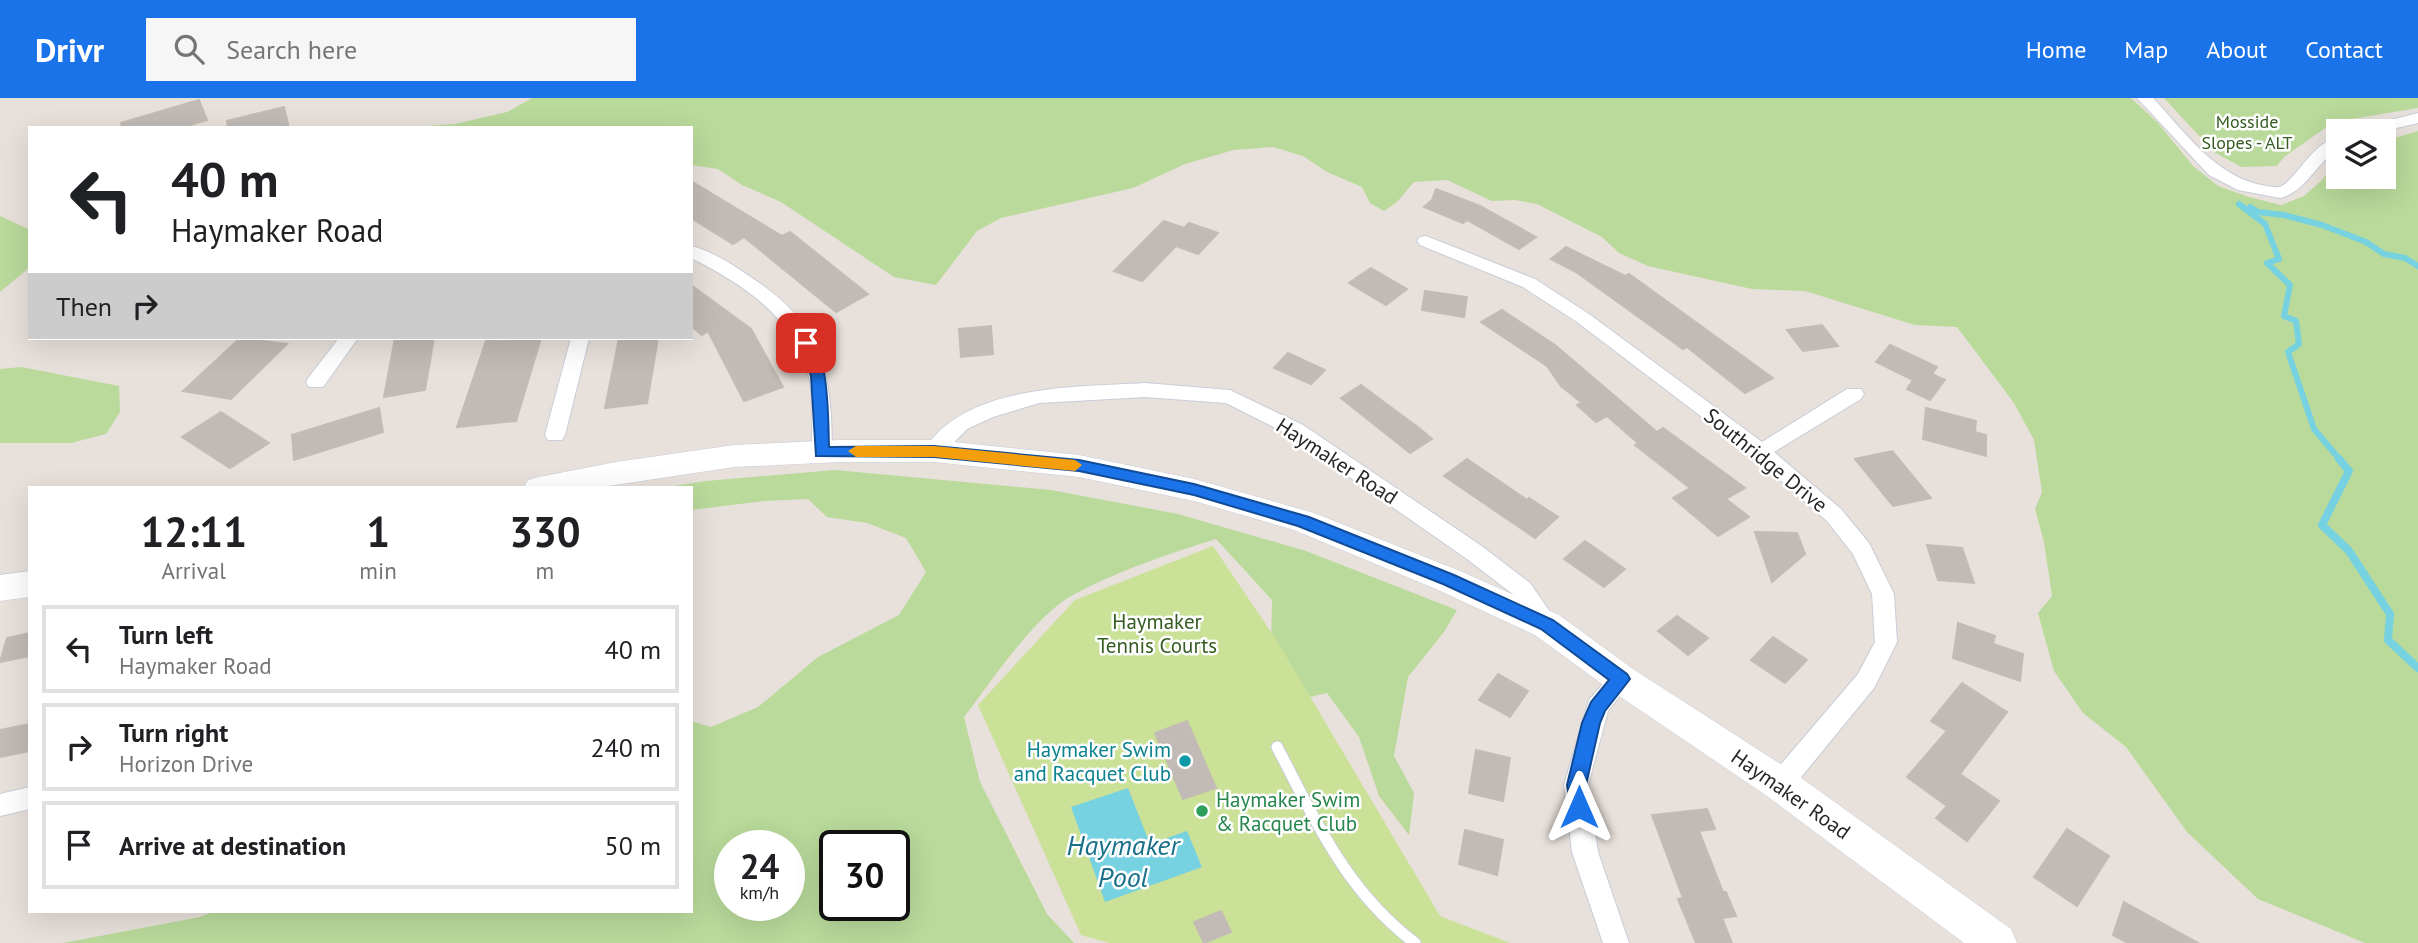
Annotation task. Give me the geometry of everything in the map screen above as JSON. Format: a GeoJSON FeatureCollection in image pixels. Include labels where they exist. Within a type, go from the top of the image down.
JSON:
{"type":"FeatureCollection","features":[{"type":"Feature","properties":{"kind":"main road","name":"Haymaker Road"},"geometry":{"type":"LineString","coordinates":[[549,486],[615,473],[734,456],[934,451],[1079,466],[1194,489],[1303,521],[1448,580],[1547,625],[1621,679],[1780,784],[1997,943]]}},
{"type":"Feature","properties":{"kind":"main road"},"geometry":{"type":"LineString","coordinates":[[0,588],[28,584]]}},
{"type":"Feature","properties":{"kind":"street"},"geometry":{"type":"LineString","coordinates":[[2145,98],[2215,172],[2244,187],[2280,193],[2291,188],[2319,154],[2326,150]]}},
{"type":"Feature","properties":{"kind":"street"},"geometry":{"type":"LineString","coordinates":[[2396,124],[2418,118]]}},
{"type":"Feature","properties":{"kind":"street","name":"Southridge Drive"},"geometry":{"type":"LineString","coordinates":[[1426,241],[1529,283],[1583,318],[1760,452],[1834,515],[1861,549],[1883,594],[1885,642],[1866,681],[1780,784]]}},
{"type":"Feature","properties":{"kind":"street"},"geometry":{"type":"LineString","coordinates":[[693,252],[725,266],[781,308],[804,336],[818,376],[822,452]]}},
{"type":"Feature","properties":{"kind":"street"},"geometry":{"type":"LineString","coordinates":[[316,382],[348,340]]}},
{"type":"Feature","properties":{"kind":"street"},"geometry":{"type":"LineString","coordinates":[[555,435],[579,340]]}},
{"type":"Feature","properties":{"kind":"street","name":"Haymaker Road"},"geometry":{"type":"LineString","coordinates":[[934,451],[960,424],[986,412],[1039,396],[1145,390],[1230,397],[1296,430],[1475,553],[1522,589],[1547,625]]}},
{"type":"Feature","properties":{"kind":"street"},"geometry":{"type":"LineString","coordinates":[[1760,452],[1854,394]]}},
{"type":"Feature","properties":{"kind":"street"},"geometry":{"type":"LineString","coordinates":[[1616,943],[1585,852],[1576,785],[1597,707],[1621,679]]}},
{"type":"Feature","properties":{"kind":"street"},"geometry":{"type":"LineString","coordinates":[[0,805],[28,798]]}},
{"type":"Feature","properties":{"kind":"lane"},"geometry":{"type":"LineString","coordinates":[[1277,747],[1349,879],[1391,928],[1415,943]]}},
{"type":"Feature","properties":{"kind":"green space"},"geometry":{"type":"Polygon","coordinates":[[[532,98],[2131,98],[2158,123],[2193,166],[2218,186],[2281,205],[2304,196],[2326,175],[2326,189],[2396,189],[2396,137],[2418,131],[2418,943],[2365,943],[2258,899],[2187,832],[2126,747],[2083,713],[2054,671],[2038,613],[2052,596],[2044,542],[2035,509],[2042,492],[2034,440],[2014,403],[1957,327],[1915,325],[1805,291],[1752,289],[1648,266],[1619,253],[1602,237],[1537,204],[1515,200],[1492,201],[1447,180],[1414,182],[1397,202],[1384,211],[1370,203],[1362,187],[1327,172],[1303,156],[1273,147],[1234,150],[1185,164],[1133,188],[1001,218],[977,231],[936,285],[894,277],[781,202],[742,185],[718,169],[693,165],[693,126],[426,126],[455,124],[507,112],[532,98]]]}},
{"type":"Feature","properties":{"kind":"green space","name":"Mosside Slopes - ALT"},"geometry":{"type":"Polygon","coordinates":[[[2164,98],[2418,98],[2418,108],[2352,119],[2326,119],[2326,128],[2284,157],[2277,166],[2241,167],[2214,152],[2164,98]]]}},
{"type":"Feature","properties":{"kind":"green space"},"geometry":{"type":"Polygon","coordinates":[[[0,216],[28,229],[28,269],[0,292],[0,216]]]}},
{"type":"Feature","properties":{"kind":"green space"},"geometry":{"type":"Polygon","coordinates":[[[21,367],[119,386],[120,412],[106,434],[71,443],[0,443],[0,369],[21,367]]]}},
{"type":"Feature","properties":{"kind":"green space"},"geometry":{"type":"Polygon","coordinates":[[[835,470],[1051,490],[1178,514],[1306,551],[1457,610],[1444,632],[1408,677],[1394,756],[1414,793],[1409,835],[1379,796],[1359,737],[1327,693],[1270,706],[1272,600],[1216,539],[1161,557],[1071,596],[1042,619],[1013,652],[964,717],[980,782],[1047,914],[1074,943],[63,943],[210,913],[693,913],[693,722],[711,727],[758,707],[818,657],[899,615],[926,572],[906,538],[867,523],[827,517],[808,499],[764,501],[693,510],[693,486],[674,486],[835,470]]]}},
{"type":"Feature","properties":{"kind":"green space","name":"Haymaker Swim & Racquet Club"},"geometry":{"type":"Polygon","coordinates":[[[1213,546],[1279,644],[1440,916],[1510,943],[1109,943],[1081,935],[978,705],[1075,600],[1213,546]]]}},
{"type":"Feature","properties":{"kind":"water","name":"Haymaker Pool"},"geometry":{"type":"Polygon","coordinates":[[[1128,788],[1150,844],[1187,831],[1202,867],[1105,902],[1071,807],[1128,788]]]}},
{"type":"Feature","properties":{"kind":"building"},"geometry":{"type":"Polygon","coordinates":[[[199,100],[207,120],[187,126],[122,126],[121,123],[199,100]]]}},
{"type":"Feature","properties":{"kind":"building"},"geometry":{"type":"Polygon","coordinates":[[[284,107],[289,126],[228,126],[227,121],[284,107]]]}},
{"type":"Feature","properties":{"kind":"building"},"geometry":{"type":"Polygon","coordinates":[[[693,182],[782,236],[790,232],[868,294],[836,312],[744,237],[733,244],[693,219],[693,182]]]}},
{"type":"Feature","properties":{"kind":"building"},"geometry":{"type":"Polygon","coordinates":[[[1436,189],[1480,206],[1536,237],[1519,249],[1467,220],[1463,223],[1424,207],[1432,200],[1436,189]]]}},
{"type":"Feature","properties":{"kind":"building"},"geometry":{"type":"Polygon","coordinates":[[[1164,221],[1184,228],[1189,223],[1218,233],[1198,254],[1176,246],[1142,281],[1114,271],[1164,221]]]}},
{"type":"Feature","properties":{"kind":"building"},"geometry":{"type":"Polygon","coordinates":[[[1566,247],[1625,276],[1629,274],[1773,378],[1745,393],[1687,347],[1683,349],[1576,272],[1551,259],[1566,247]]]}},
{"type":"Feature","properties":{"kind":"building"},"geometry":{"type":"Polygon","coordinates":[[[1371,268],[1407,289],[1386,305],[1349,283],[1371,268]]]}},
{"type":"Feature","properties":{"kind":"building"},"geometry":{"type":"Polygon","coordinates":[[[693,286],[751,329],[783,387],[744,401],[708,331],[702,335],[693,328],[693,286]]]}},
{"type":"Feature","properties":{"kind":"building"},"geometry":{"type":"Polygon","coordinates":[[[1425,291],[1467,297],[1464,317],[1422,310],[1425,291]]]}},
{"type":"Feature","properties":{"kind":"building"},"geometry":{"type":"Polygon","coordinates":[[[1502,310],[1555,345],[1657,432],[1663,428],[1745,488],[1726,499],[1749,517],[1718,536],[1673,498],[1690,488],[1635,445],[1638,443],[1607,416],[1596,422],[1577,405],[1582,403],[1561,386],[1547,366],[1481,322],[1502,310]]]}},
{"type":"Feature","properties":{"kind":"building"},"geometry":{"type":"Polygon","coordinates":[[[1822,325],[1838,346],[1803,351],[1787,330],[1822,325]]]}},
{"type":"Feature","properties":{"kind":"building"},"geometry":{"type":"Polygon","coordinates":[[[991,326],[993,354],[961,357],[959,329],[991,326]]]}},
{"type":"Feature","properties":{"kind":"building"},"geometry":{"type":"Polygon","coordinates":[[[238,340],[287,344],[231,399],[183,391],[238,340]]]}},
{"type":"Feature","properties":{"kind":"building"},"geometry":{"type":"Polygon","coordinates":[[[395,340],[434,340],[425,390],[384,397],[395,340]]]}},
{"type":"Feature","properties":{"kind":"building"},"geometry":{"type":"Polygon","coordinates":[[[540,340],[516,421],[457,427],[486,341],[540,340]]]}},
{"type":"Feature","properties":{"kind":"building"},"geometry":{"type":"Polygon","coordinates":[[[619,340],[658,340],[647,403],[605,408],[619,340]]]}},
{"type":"Feature","properties":{"kind":"building"},"geometry":{"type":"Polygon","coordinates":[[[1890,345],[1937,367],[1932,374],[1945,380],[1930,400],[1907,389],[1913,380],[1876,362],[1890,345]]]}},
{"type":"Feature","properties":{"kind":"building"},"geometry":{"type":"Polygon","coordinates":[[[1288,353],[1325,370],[1311,384],[1274,368],[1288,353]]]}},
{"type":"Feature","properties":{"kind":"building"},"geometry":{"type":"Polygon","coordinates":[[[1361,385],[1432,439],[1410,453],[1341,398],[1361,385]]]}},
{"type":"Feature","properties":{"kind":"building"},"geometry":{"type":"Polygon","coordinates":[[[379,408],[383,432],[294,460],[292,435],[379,408]]]}},
{"type":"Feature","properties":{"kind":"building"},"geometry":{"type":"Polygon","coordinates":[[[1926,408],[1976,421],[1975,432],[1986,435],[1986,456],[1923,439],[1926,408]]]}},
{"type":"Feature","properties":{"kind":"building"},"geometry":{"type":"Polygon","coordinates":[[[221,412],[269,443],[230,468],[182,437],[221,412]]]}},
{"type":"Feature","properties":{"kind":"building"},"geometry":{"type":"Polygon","coordinates":[[[1892,451],[1931,498],[1893,506],[1855,459],[1892,451]]]}},
{"type":"Feature","properties":{"kind":"building"},"geometry":{"type":"Polygon","coordinates":[[[1467,459],[1527,500],[1529,498],[1558,517],[1535,538],[1444,476],[1467,459]]]}},
{"type":"Feature","properties":{"kind":"building"},"geometry":{"type":"Polygon","coordinates":[[[1755,532],[1797,533],[1805,554],[1772,582],[1755,532]]]}},
{"type":"Feature","properties":{"kind":"building"},"geometry":{"type":"Polygon","coordinates":[[[1585,541],[1625,569],[1604,587],[1564,559],[1585,541]]]}},
{"type":"Feature","properties":{"kind":"building"},"geometry":{"type":"Polygon","coordinates":[[[1927,545],[1962,548],[1974,583],[1938,580],[1927,545]]]}},
{"type":"Feature","properties":{"kind":"building"},"geometry":{"type":"Polygon","coordinates":[[[1677,616],[1708,638],[1688,655],[1658,631],[1677,616]]]}},
{"type":"Feature","properties":{"kind":"building"},"geometry":{"type":"Polygon","coordinates":[[[1958,623],[1995,636],[1993,644],[2023,654],[2020,681],[1953,658],[1958,623]]]}},
{"type":"Feature","properties":{"kind":"building"},"geometry":{"type":"Polygon","coordinates":[[[28,633],[28,656],[0,662],[7,638],[28,633]]]}},
{"type":"Feature","properties":{"kind":"building"},"geometry":{"type":"Polygon","coordinates":[[[1773,637],[1807,660],[1785,683],[1751,660],[1773,637]]]}},
{"type":"Feature","properties":{"kind":"building"},"geometry":{"type":"Polygon","coordinates":[[[1498,674],[1528,691],[1510,717],[1479,700],[1498,674]]]}},
{"type":"Feature","properties":{"kind":"building"},"geometry":{"type":"Polygon","coordinates":[[[1962,683],[2007,712],[1960,774],[1999,801],[1967,841],[1936,818],[1947,806],[1907,777],[1947,731],[1931,721],[1962,683]]]}},
{"type":"Feature","properties":{"kind":"building","name":"Haymaker Swim and Racquet Club"},"geometry":{"type":"Polygon","coordinates":[[[1187,721],[1216,788],[1183,799],[1155,733],[1187,721]]]}},
{"type":"Feature","properties":{"kind":"building"},"geometry":{"type":"Polygon","coordinates":[[[28,724],[28,751],[0,757],[0,730],[28,724]]]}},
{"type":"Feature","properties":{"kind":"building"},"geometry":{"type":"Polygon","coordinates":[[[1476,750],[1510,758],[1503,801],[1469,793],[1476,750]]]}},
{"type":"Feature","properties":{"kind":"building"},"geometry":{"type":"Polygon","coordinates":[[[1707,809],[1715,829],[1699,831],[1723,892],[1726,892],[1736,916],[1722,918],[1732,943],[1696,943],[1678,899],[1683,898],[1652,815],[1707,809]]]}},
{"type":"Feature","properties":{"kind":"building"},"geometry":{"type":"Polygon","coordinates":[[[2067,829],[2109,856],[2077,906],[2034,877],[2067,829]]]}},
{"type":"Feature","properties":{"kind":"building"},"geometry":{"type":"Polygon","coordinates":[[[1465,830],[1503,840],[1497,875],[1459,864],[1465,830]]]}},
{"type":"Feature","properties":{"kind":"building"},"geometry":{"type":"Polygon","coordinates":[[[2124,902],[2198,943],[2128,943],[2113,935],[2124,902]]]}},
{"type":"Feature","properties":{"kind":"building"},"geometry":{"type":"Polygon","coordinates":[[[1221,911],[1231,932],[1204,943],[1194,922],[1221,911]]]}},
{"type":"Feature","properties":{"kind":"waterway"},"geometry":{"type":"LineString","coordinates":[[2239,204],[2265,224],[2279,259],[2267,263],[2290,285],[2284,316],[2296,321],[2299,344],[2288,352],[2314,429],[2341,461]]}},
{"type":"Feature","properties":{"kind":"waterway"},"geometry":{"type":"LineString","coordinates":[[2250,207],[2258,212],[2284,215],[2322,225],[2366,242],[2384,254],[2405,258],[2418,266]]}},
{"type":"Feature","properties":{"kind":"waterway"},"geometry":{"type":"LineString","coordinates":[[2339,459],[2349,471],[2322,525],[2349,551],[2390,614],[2388,640],[2418,668]]}},
{"type":"Feature","properties":{"kind":"slow traffic"},"geometry":{"type":"LineString","coordinates":[[856,451],[934,451],[1075,465]]}},
{"type":"Feature","properties":{"kind":"place","name":"Haymaker Swim and Racquet Club"},"geometry":{"type":"Point","coordinates":[1185,761]}},
{"type":"Feature","properties":{"kind":"place","name":"Haymaker Swim & Racquet Club"},"geometry":{"type":"Point","coordinates":[1202,811]}},
{"type":"Feature","properties":{"kind":"route"},"geometry":{"type":"LineString","coordinates":[[806,343],[818,376],[822,452],[934,451],[1079,466],[1194,489],[1303,521],[1448,580],[1547,625],[1621,679],[1597,707],[1591,723],[1576,785],[1579,807]]}},
{"type":"Feature","properties":{"kind":"park label","name":"Haymaker Tennis Courts"},"geometry":{"type":"Point","coordinates":[1157,633]}}]}
